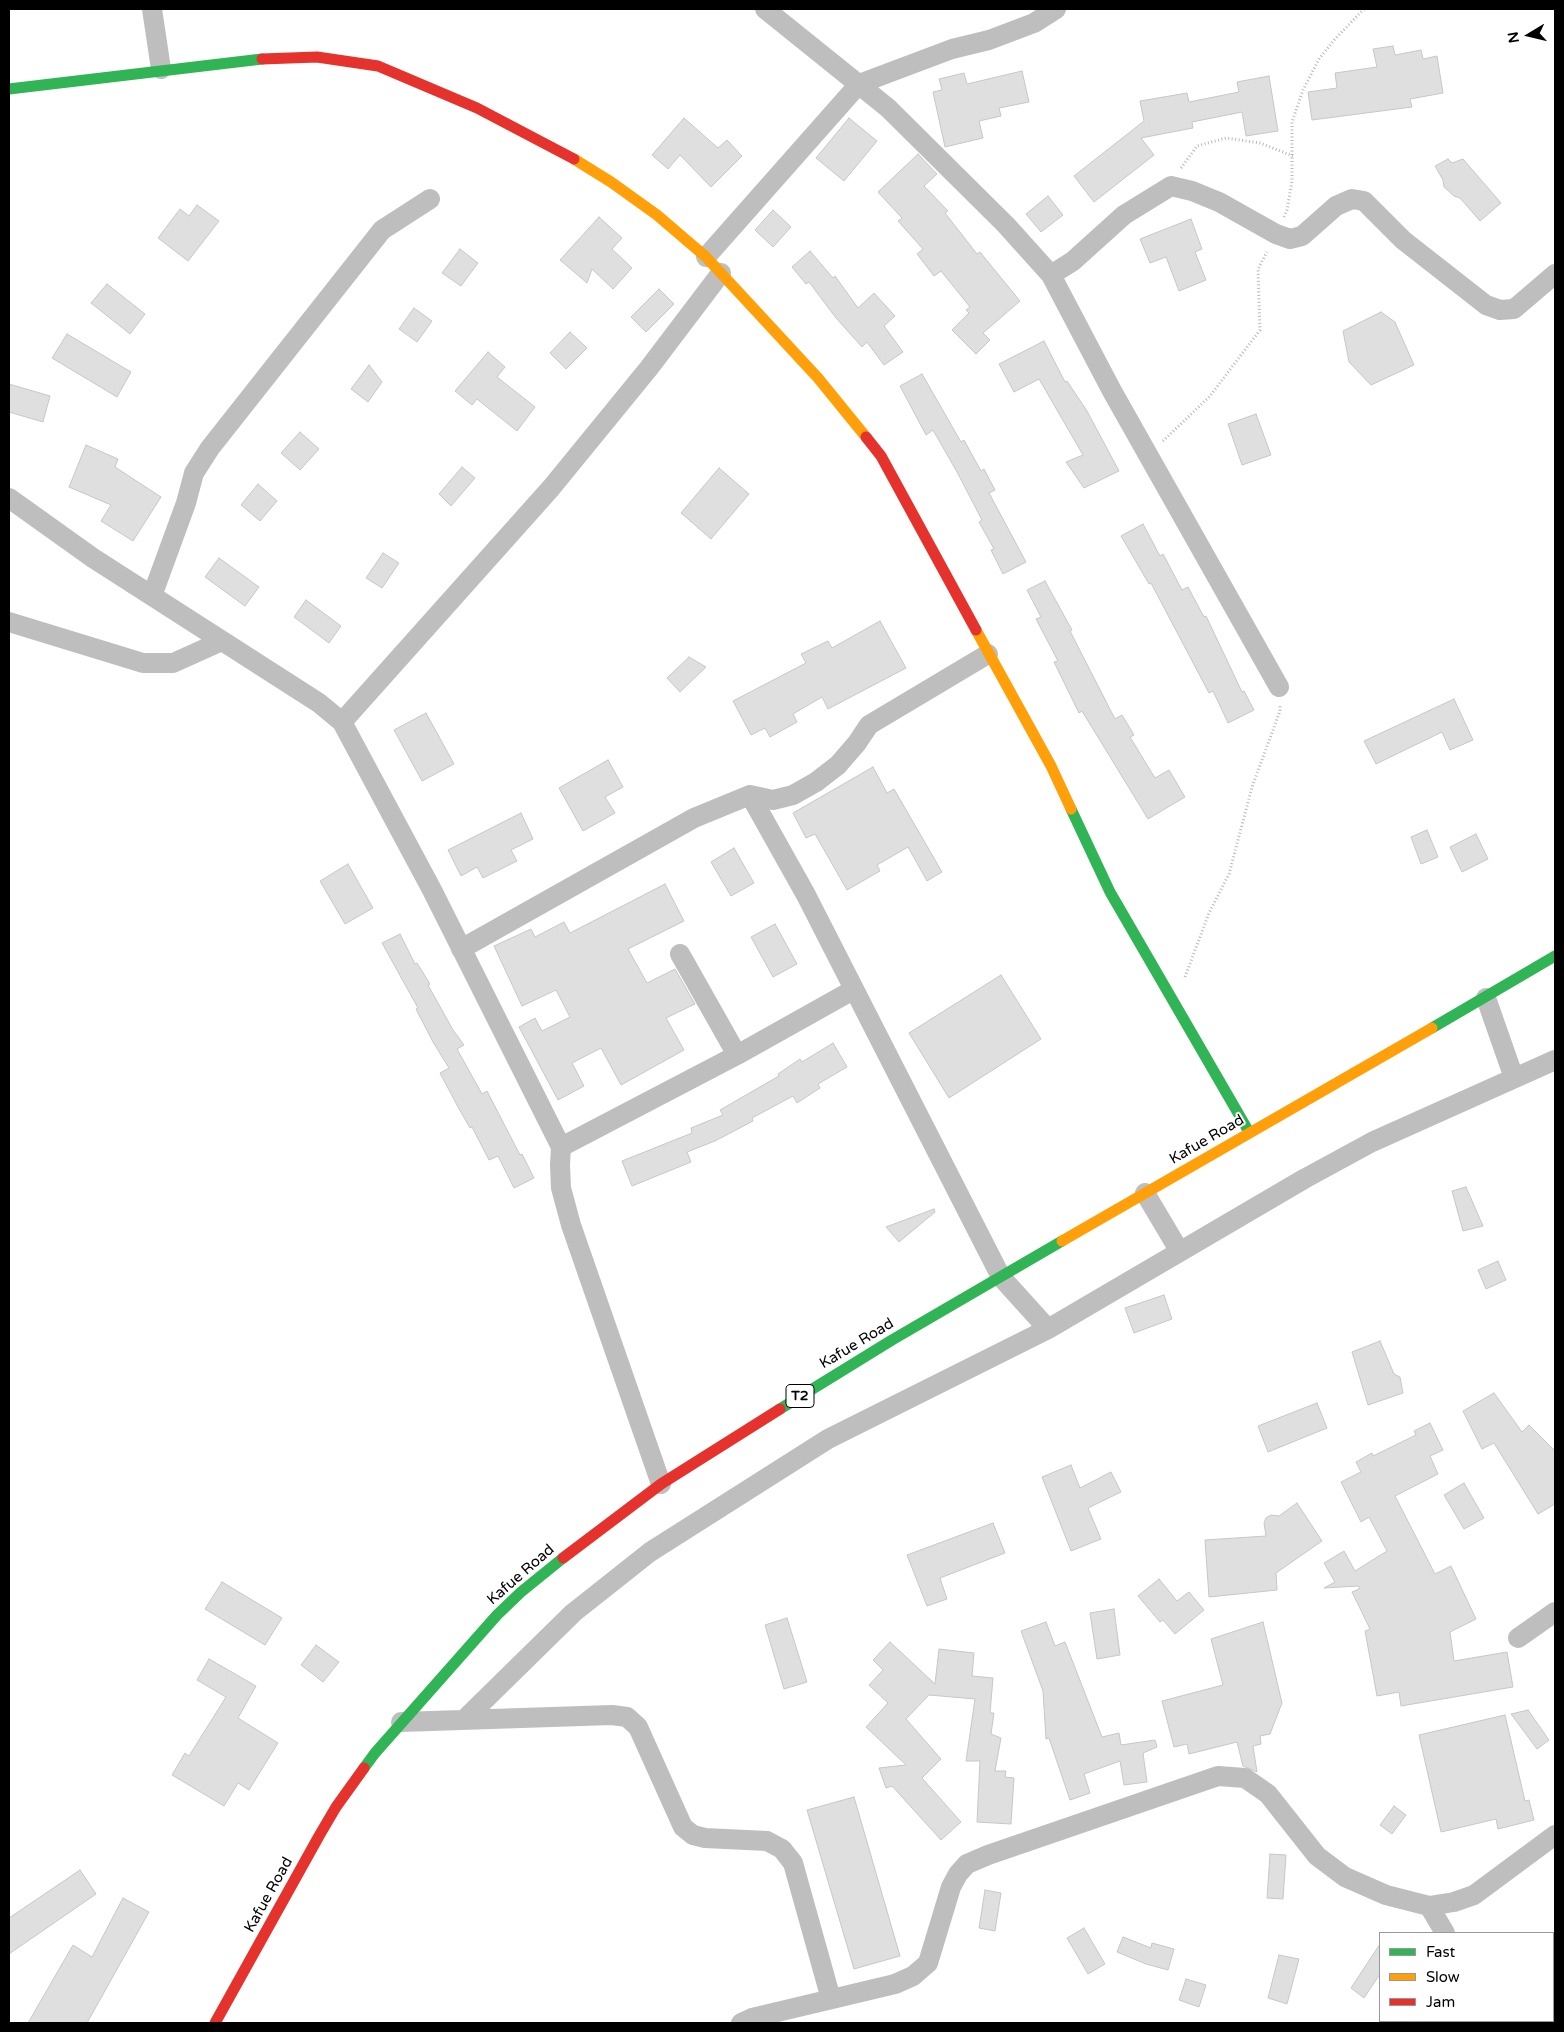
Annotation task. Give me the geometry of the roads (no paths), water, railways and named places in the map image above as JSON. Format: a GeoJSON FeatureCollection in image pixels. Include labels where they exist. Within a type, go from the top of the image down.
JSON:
{"type":"FeatureCollection","features":[{"type":"Feature","properties":{"kind":"main road"},"geometry":{"type":"LineString","coordinates":[[9,89],[161,69],[270,58],[308,57],[378,66],[477,108],[572,158],[611,182],[658,216],[706,257],[818,378],[881,456],[1051,766],[1110,892],[1249,1132]]}},
{"type":"Feature","properties":{"kind":"main road","name":"Kafue Road"},"geometry":{"type":"LineString","coordinates":[[215,2023],[336,1806],[375,1753],[497,1615],[521,1592],[574,1549],[661,1484],[892,1340],[1249,1132],[1486,998],[1555,956]]}},
{"type":"Feature","properties":{"kind":"street"},"geometry":{"type":"LineString","coordinates":[[152,9],[161,69]]}},
{"type":"Feature","properties":{"kind":"street"},"geometry":{"type":"LineString","coordinates":[[765,9],[888,108],[1006,225],[1051,275],[1148,456],[1279,687]]}},
{"type":"Feature","properties":{"kind":"street"},"geometry":{"type":"LineString","coordinates":[[706,257],[859,84],[952,49],[989,40],[1034,23],[1056,9]]}},
{"type":"Feature","properties":{"kind":"street"},"geometry":{"type":"LineString","coordinates":[[1051,275],[1073,261],[1124,215],[1171,186],[1192,191],[1219,202],[1276,234],[1290,239],[1298,239],[1336,206],[1352,199],[1364,201],[1403,240],[1486,305],[1500,310],[1514,309],[1555,274]]}},
{"type":"Feature","properties":{"kind":"street"},"geometry":{"type":"LineString","coordinates":[[152,596],[186,503],[194,473],[210,448],[382,230],[430,199]]}},
{"type":"Feature","properties":{"kind":"street"},"geometry":{"type":"LineString","coordinates":[[342,722],[551,488],[649,368],[720,273]]}},
{"type":"Feature","properties":{"kind":"street"},"geometry":{"type":"LineString","coordinates":[[9,498],[93,558],[319,703],[342,722],[432,890],[561,1147],[562,1188],[571,1225],[661,1484]]}},
{"type":"Feature","properties":{"kind":"street"},"geometry":{"type":"LineString","coordinates":[[9,622],[143,664],[173,663],[222,641]]}},
{"type":"Feature","properties":{"kind":"street"},"geometry":{"type":"LineString","coordinates":[[461,949],[694,818],[750,795],[773,800],[793,795],[816,782],[838,765],[857,744],[869,725],[988,654]]}},
{"type":"Feature","properties":{"kind":"street"},"geometry":{"type":"LineString","coordinates":[[750,795],[802,887],[1001,1277],[1048,1329]]}},
{"type":"Feature","properties":{"kind":"street"},"geometry":{"type":"LineString","coordinates":[[680,954],[737,1055]]}},
{"type":"Feature","properties":{"kind":"street"},"geometry":{"type":"LineString","coordinates":[[561,1147],[737,1055],[854,990]]}},
{"type":"Feature","properties":{"kind":"street"},"geometry":{"type":"LineString","coordinates":[[1486,998],[1514,1078]]}},
{"type":"Feature","properties":{"kind":"street"},"geometry":{"type":"LineString","coordinates":[[464,1720],[573,1612],[650,1552],[699,1523],[828,1440],[1048,1329],[1304,1179],[1372,1142],[1555,1060]]}},
{"type":"Feature","properties":{"kind":"street"},"geometry":{"type":"LineString","coordinates":[[1144,1193],[1180,1252]]}},
{"type":"Feature","properties":{"kind":"street"},"geometry":{"type":"LineString","coordinates":[[1518,1638],[1555,1612]]}},
{"type":"Feature","properties":{"kind":"street"},"geometry":{"type":"LineString","coordinates":[[401,1722],[612,1715],[627,1717],[638,1727],[683,1827],[692,1835],[705,1838],[767,1841],[782,1849],[793,1863],[831,1999]]}},
{"type":"Feature","properties":{"kind":"street"},"geometry":{"type":"LineString","coordinates":[[741,2023],[752,2018],[895,1984],[913,1976],[928,1963],[951,1888],[958,1874],[967,1864],[988,1855],[1218,1776],[1245,1778],[1268,1794],[1317,1856],[1345,1877],[1386,1895],[1429,1906],[1454,1902],[1474,1895],[1555,1835]]}},
{"type":"Feature","properties":{"kind":"street"},"geometry":{"type":"LineString","coordinates":[[1429,1906],[1444,1932]]}}]}
